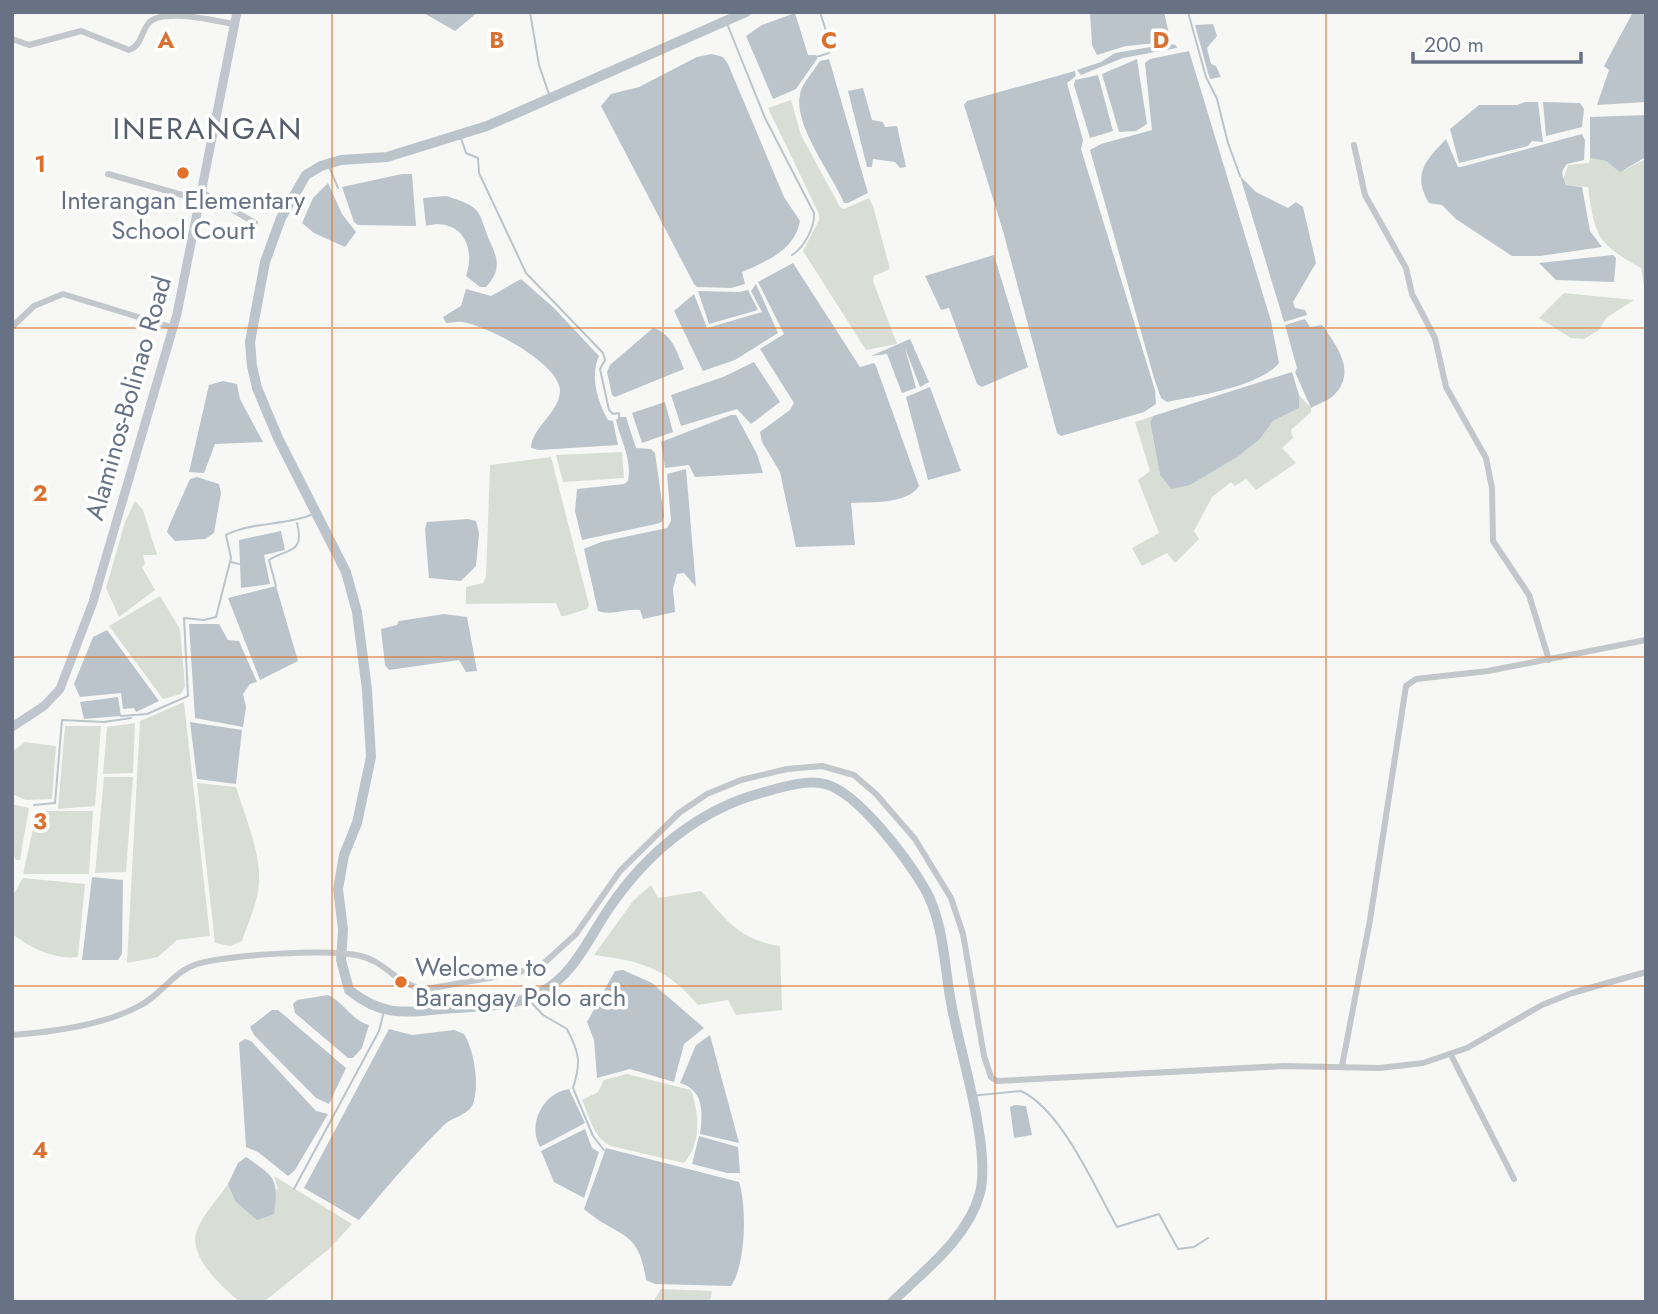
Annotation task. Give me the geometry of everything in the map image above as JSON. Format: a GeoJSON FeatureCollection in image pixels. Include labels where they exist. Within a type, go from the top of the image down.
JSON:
{"type":"FeatureCollection","features":[{"type":"Feature","properties":{"kind":"main road","name":"Alaminos-Bolinao Road"},"geometry":{"type":"LineString","coordinates":[[12,727],[44,706],[66,678],[93,602],[174,328],[237,12]]}},
{"type":"Feature","properties":{"kind":"street"},"geometry":{"type":"LineString","coordinates":[[12,39],[29,45],[81,31],[129,50],[136,47],[149,21],[163,15],[234,24]]}},
{"type":"Feature","properties":{"kind":"street"},"geometry":{"type":"LineString","coordinates":[[1354,145],[1364,195],[1406,268],[1412,293],[1435,338],[1446,387],[1486,458],[1492,488],[1493,541],[1529,596],[1549,660]]}},
{"type":"Feature","properties":{"kind":"street"},"geometry":{"type":"LineString","coordinates":[[108,174],[201,196],[255,223]]}},
{"type":"Feature","properties":{"kind":"street"},"geometry":{"type":"LineString","coordinates":[[12,327],[34,306],[63,294],[174,328]]}},
{"type":"Feature","properties":{"kind":"street"},"geometry":{"type":"LineString","coordinates":[[1342,1066],[1370,920],[1406,686],[1416,679],[1549,660],[1646,640]]}},
{"type":"Feature","properties":{"kind":"street"},"geometry":{"type":"LineString","coordinates":[[12,1035],[52,1030],[127,1011],[144,1004],[186,969],[197,964],[258,955],[361,956],[413,987],[427,989],[517,973],[543,964],[576,934],[620,871],[679,813],[707,794],[741,780],[787,769],[822,766],[854,775],[876,794],[915,839],[951,898],[963,934],[984,1056],[991,1077],[997,1081],[1153,1072],[1402,1066],[1451,1055],[1542,1005],[1572,993],[1646,972]]}},
{"type":"Feature","properties":{"kind":"street"},"geometry":{"type":"LineString","coordinates":[[1451,1055],[1514,1180]]}},
{"type":"Feature","properties":{"kind":"shaded area"},"geometry":{"type":"Polygon","coordinates":[[[422,12],[478,12],[455,31],[422,12]]]}},
{"type":"Feature","properties":{"kind":"shaded area"},"geometry":{"type":"Polygon","coordinates":[[[1090,12],[1164,12],[1170,38],[1168,42],[1126,46],[1097,55],[1092,45],[1090,12]]]}},
{"type":"Feature","properties":{"kind":"shaded area"},"geometry":{"type":"Polygon","coordinates":[[[1633,12],[1646,12],[1646,102],[1597,105],[1609,70],[1604,66],[1633,12]]]}},
{"type":"Feature","properties":{"kind":"shaded area"},"geometry":{"type":"Polygon","coordinates":[[[795,13],[808,55],[816,55],[817,59],[796,89],[773,99],[746,36],[762,25],[795,13]]]}},
{"type":"Feature","properties":{"kind":"shaded area"},"geometry":{"type":"Polygon","coordinates":[[[1213,24],[1217,36],[1207,48],[1211,64],[1216,66],[1221,77],[1210,79],[1195,25],[1213,24]]]}},
{"type":"Feature","properties":{"kind":"shaded area"},"geometry":{"type":"Polygon","coordinates":[[[1176,45],[1177,48],[1123,58],[1081,75],[1077,70],[1101,62],[1115,53],[1176,45]]]}},
{"type":"Feature","properties":{"kind":"shaded area"},"geometry":{"type":"Polygon","coordinates":[[[1189,51],[1271,321],[1279,363],[1270,371],[1243,384],[1167,402],[1161,398],[1154,378],[1090,150],[1101,144],[1152,130],[1145,63],[1150,59],[1189,51]]]}},
{"type":"Feature","properties":{"kind":"shaded area"},"geometry":{"type":"Polygon","coordinates":[[[712,54],[723,57],[728,64],[784,197],[800,221],[786,247],[770,259],[742,272],[745,284],[731,288],[697,287],[694,284],[601,106],[611,94],[639,87],[697,57],[712,54]]]}},
{"type":"Feature","properties":{"kind":"shaded area"},"geometry":{"type":"Polygon","coordinates":[[[829,59],[868,193],[848,203],[844,203],[815,149],[799,106],[801,90],[806,81],[820,61],[829,59]]]}},
{"type":"Feature","properties":{"kind":"shaded area"},"geometry":{"type":"Polygon","coordinates":[[[1137,59],[1147,124],[1136,131],[1119,132],[1102,74],[1137,59]]]}},
{"type":"Feature","properties":{"kind":"shaded area"},"geometry":{"type":"Polygon","coordinates":[[[1075,71],[1076,76],[1067,83],[1083,140],[1081,149],[1155,390],[1156,404],[1144,412],[1061,436],[1057,433],[1003,231],[964,105],[967,101],[1075,71]]]}},
{"type":"Feature","properties":{"kind":"shaded area"},"geometry":{"type":"Polygon","coordinates":[[[1098,75],[1113,131],[1090,138],[1074,85],[1075,80],[1098,75]]]}},
{"type":"Feature","properties":{"kind":"shaded area"},"geometry":{"type":"Polygon","coordinates":[[[863,88],[872,120],[883,122],[885,127],[897,126],[906,167],[900,168],[895,162],[873,159],[872,167],[867,167],[848,91],[863,88]]]}},
{"type":"Feature","properties":{"kind":"shaded area"},"geometry":{"type":"Polygon","coordinates":[[[791,100],[801,135],[840,207],[844,209],[869,198],[873,206],[890,269],[874,276],[873,281],[897,344],[866,350],[803,251],[819,220],[819,214],[768,108],[791,100]]]}},
{"type":"Feature","properties":{"kind":"shaded area"},"geometry":{"type":"Polygon","coordinates":[[[1538,102],[1543,142],[1532,141],[1528,146],[1459,163],[1450,129],[1479,105],[1517,105],[1538,102]]]}},
{"type":"Feature","properties":{"kind":"shaded area"},"geometry":{"type":"Polygon","coordinates":[[[1543,102],[1580,103],[1584,109],[1582,127],[1546,136],[1543,102]]]}},
{"type":"Feature","properties":{"kind":"shaded area"},"geometry":{"type":"Polygon","coordinates":[[[1646,115],[1646,157],[1620,172],[1606,161],[1590,158],[1590,117],[1646,115]]]}},
{"type":"Feature","properties":{"kind":"shaded area"},"geometry":{"type":"Polygon","coordinates":[[[1582,134],[1585,140],[1584,160],[1567,164],[1562,175],[1566,185],[1582,187],[1590,231],[1602,247],[1540,256],[1512,256],[1456,219],[1442,205],[1429,203],[1424,193],[1421,176],[1423,168],[1446,139],[1458,167],[1461,167],[1582,134]]]}},
{"type":"Feature","properties":{"kind":"shaded area"},"geometry":{"type":"Polygon","coordinates":[[[1590,158],[1606,161],[1617,169],[1624,170],[1646,159],[1646,298],[1641,268],[1615,252],[1600,236],[1593,217],[1588,187],[1567,185],[1563,180],[1568,165],[1589,163],[1590,158]]]}},
{"type":"Feature","properties":{"kind":"shaded area"},"geometry":{"type":"Polygon","coordinates":[[[412,174],[416,226],[358,225],[354,222],[342,187],[412,174]]]}},
{"type":"Feature","properties":{"kind":"shaded area"},"geometry":{"type":"Polygon","coordinates":[[[1240,176],[1256,192],[1288,208],[1296,202],[1303,207],[1316,263],[1293,302],[1295,308],[1305,310],[1307,315],[1284,322],[1240,176]]]}},
{"type":"Feature","properties":{"kind":"shaded area"},"geometry":{"type":"Polygon","coordinates":[[[328,183],[342,214],[356,232],[345,247],[314,233],[302,223],[313,198],[328,183]]]}},
{"type":"Feature","properties":{"kind":"shaded area"},"geometry":{"type":"Polygon","coordinates":[[[446,196],[468,204],[481,217],[497,261],[494,276],[486,287],[480,287],[466,276],[469,254],[462,236],[448,226],[426,226],[423,198],[446,196]]]}},
{"type":"Feature","properties":{"kind":"shaded area"},"geometry":{"type":"Polygon","coordinates":[[[994,255],[1028,367],[982,387],[977,384],[949,308],[941,310],[925,276],[994,255]]]}},
{"type":"Feature","properties":{"kind":"shaded area"},"geometry":{"type":"Polygon","coordinates":[[[1613,255],[1616,258],[1614,282],[1556,280],[1539,263],[1613,255]]]}},
{"type":"Feature","properties":{"kind":"shaded area"},"geometry":{"type":"Polygon","coordinates":[[[793,263],[860,367],[874,363],[876,366],[919,486],[914,492],[898,499],[851,503],[855,545],[796,547],[780,472],[762,442],[760,432],[790,410],[794,403],[760,349],[784,334],[758,282],[793,263]]]}},
{"type":"Feature","properties":{"kind":"shaded area"},"geometry":{"type":"Polygon","coordinates":[[[521,279],[554,308],[599,356],[595,371],[596,388],[604,413],[608,420],[613,421],[618,445],[539,450],[531,448],[536,433],[559,399],[557,380],[535,358],[504,338],[473,325],[446,323],[443,317],[461,306],[466,289],[491,296],[521,279]]]}},
{"type":"Feature","properties":{"kind":"shaded area"},"geometry":{"type":"Polygon","coordinates":[[[756,284],[778,333],[735,360],[703,371],[674,311],[694,294],[707,328],[762,312],[751,291],[756,284]]]}},
{"type":"Feature","properties":{"kind":"shaded area"},"geometry":{"type":"Polygon","coordinates":[[[748,290],[758,310],[709,324],[698,291],[748,290]]]}},
{"type":"Feature","properties":{"kind":"shaded area"},"geometry":{"type":"Polygon","coordinates":[[[1564,293],[1634,300],[1606,318],[1599,330],[1584,339],[1571,338],[1539,318],[1564,293]]]}},
{"type":"Feature","properties":{"kind":"shaded area"},"geometry":{"type":"Polygon","coordinates":[[[1305,319],[1310,327],[1322,325],[1338,350],[1344,367],[1341,385],[1335,394],[1311,408],[1295,372],[1297,368],[1285,325],[1305,319]]]}},
{"type":"Feature","properties":{"kind":"shaded area"},"geometry":{"type":"Polygon","coordinates":[[[653,328],[660,330],[669,339],[684,369],[615,397],[612,395],[607,372],[610,365],[653,328]]]}},
{"type":"Feature","properties":{"kind":"shaded area"},"geometry":{"type":"Polygon","coordinates":[[[910,339],[929,382],[920,387],[905,348],[916,388],[902,393],[887,354],[871,356],[910,339]]]}},
{"type":"Feature","properties":{"kind":"shaded area"},"geometry":{"type":"Polygon","coordinates":[[[754,362],[780,402],[751,424],[737,409],[681,426],[671,395],[723,377],[754,362]]]}},
{"type":"Feature","properties":{"kind":"shaded area"},"geometry":{"type":"Polygon","coordinates":[[[1292,372],[1299,395],[1299,408],[1273,421],[1260,439],[1237,457],[1190,485],[1171,489],[1160,475],[1150,422],[1153,416],[1292,372]]]}},
{"type":"Feature","properties":{"kind":"shaded area"},"geometry":{"type":"Polygon","coordinates":[[[223,381],[237,384],[240,399],[263,442],[215,444],[204,473],[189,472],[209,385],[223,381]]]}},
{"type":"Feature","properties":{"kind":"shaded area"},"geometry":{"type":"Polygon","coordinates":[[[930,387],[961,471],[928,480],[906,397],[930,387]]]}},
{"type":"Feature","properties":{"kind":"shaded area"},"geometry":{"type":"Polygon","coordinates":[[[1299,395],[1311,408],[1311,412],[1291,430],[1293,438],[1282,448],[1296,463],[1256,490],[1246,479],[1235,486],[1231,482],[1212,497],[1194,531],[1199,539],[1175,563],[1167,553],[1142,566],[1132,548],[1159,533],[1138,480],[1150,471],[1135,422],[1153,416],[1150,423],[1160,475],[1171,489],[1260,439],[1273,421],[1299,408],[1299,395]]]}},
{"type":"Feature","properties":{"kind":"shaded area"},"geometry":{"type":"Polygon","coordinates":[[[665,402],[673,432],[642,443],[632,413],[665,402]]]}},
{"type":"Feature","properties":{"kind":"shaded area"},"geometry":{"type":"Polygon","coordinates":[[[736,415],[757,454],[763,473],[695,477],[689,465],[665,468],[661,442],[736,415]]]}},
{"type":"Feature","properties":{"kind":"shaded area"},"geometry":{"type":"Polygon","coordinates":[[[626,417],[636,448],[651,449],[655,453],[664,516],[662,522],[656,524],[582,540],[575,511],[577,489],[624,484],[628,481],[627,457],[616,420],[626,417]]]}},
{"type":"Feature","properties":{"kind":"shaded area"},"geometry":{"type":"Polygon","coordinates":[[[622,452],[624,478],[563,482],[556,455],[622,452]]]}},
{"type":"Feature","properties":{"kind":"shaded area"},"geometry":{"type":"Polygon","coordinates":[[[551,457],[589,605],[587,609],[561,616],[556,603],[466,604],[466,587],[483,583],[486,577],[490,465],[551,457]]]}},
{"type":"Feature","properties":{"kind":"shaded area"},"geometry":{"type":"Polygon","coordinates":[[[686,469],[696,587],[684,573],[677,574],[673,589],[675,612],[643,619],[640,610],[608,613],[598,611],[584,549],[601,542],[667,528],[671,521],[667,474],[686,469]]]}},
{"type":"Feature","properties":{"kind":"shaded area"},"geometry":{"type":"Polygon","coordinates":[[[197,477],[219,484],[221,493],[214,533],[205,539],[175,541],[167,532],[169,526],[190,479],[197,477]]]}},
{"type":"Feature","properties":{"kind":"shaded area"},"geometry":{"type":"Polygon","coordinates":[[[135,501],[143,510],[157,555],[143,555],[145,564],[142,567],[155,590],[119,617],[106,588],[125,522],[135,501]]]}},
{"type":"Feature","properties":{"kind":"shaded area"},"geometry":{"type":"Polygon","coordinates":[[[468,519],[476,521],[479,533],[476,566],[461,581],[429,578],[425,529],[427,522],[468,519]]]}},
{"type":"Feature","properties":{"kind":"shaded area"},"geometry":{"type":"Polygon","coordinates":[[[281,531],[285,550],[264,555],[270,584],[241,588],[239,540],[281,531]]]}},
{"type":"Feature","properties":{"kind":"shaded area"},"geometry":{"type":"Polygon","coordinates":[[[276,586],[298,661],[260,680],[228,598],[276,586]]]}},
{"type":"Feature","properties":{"kind":"shaded area"},"geometry":{"type":"Polygon","coordinates":[[[160,596],[180,629],[185,686],[181,694],[163,699],[109,626],[160,596]]]}},
{"type":"Feature","properties":{"kind":"shaded area"},"geometry":{"type":"Polygon","coordinates":[[[444,614],[467,617],[477,671],[466,672],[459,660],[389,670],[385,665],[381,629],[397,625],[399,621],[444,614]]]}},
{"type":"Feature","properties":{"kind":"shaded area"},"geometry":{"type":"Polygon","coordinates":[[[189,624],[219,624],[228,640],[239,641],[257,682],[250,684],[243,694],[246,707],[243,727],[195,718],[189,624]]]}},
{"type":"Feature","properties":{"kind":"shaded area"},"geometry":{"type":"Polygon","coordinates":[[[107,630],[159,701],[136,712],[134,708],[123,709],[121,693],[80,697],[74,684],[93,637],[107,630]]]}},
{"type":"Feature","properties":{"kind":"shaded area"},"geometry":{"type":"Polygon","coordinates":[[[118,697],[121,716],[84,719],[80,702],[118,697]]]}},
{"type":"Feature","properties":{"kind":"shaded area"},"geometry":{"type":"Polygon","coordinates":[[[184,702],[210,936],[177,940],[158,957],[127,963],[140,721],[184,702]]]}},
{"type":"Feature","properties":{"kind":"shaded area"},"geometry":{"type":"Polygon","coordinates":[[[190,722],[242,730],[236,784],[197,779],[190,722]]]}},
{"type":"Feature","properties":{"kind":"shaded area"},"geometry":{"type":"Polygon","coordinates":[[[135,723],[133,773],[103,774],[107,727],[135,723]]]}},
{"type":"Feature","properties":{"kind":"shaded area"},"geometry":{"type":"Polygon","coordinates":[[[65,726],[101,726],[95,806],[58,809],[65,726]]]}},
{"type":"Feature","properties":{"kind":"shaded area"},"geometry":{"type":"Polygon","coordinates":[[[25,742],[56,746],[52,799],[26,800],[12,794],[12,752],[25,742]]]}},
{"type":"Feature","properties":{"kind":"shaded area"},"geometry":{"type":"Polygon","coordinates":[[[104,777],[133,777],[126,872],[95,873],[104,777]]]}},
{"type":"Feature","properties":{"kind":"shaded area"},"geometry":{"type":"Polygon","coordinates":[[[197,783],[236,787],[258,859],[259,883],[255,905],[242,941],[230,946],[215,943],[197,783]]]}},
{"type":"Feature","properties":{"kind":"shaded area"},"geometry":{"type":"Polygon","coordinates":[[[12,804],[29,808],[20,860],[16,860],[12,851],[12,804]]]}},
{"type":"Feature","properties":{"kind":"shaded area"},"geometry":{"type":"Polygon","coordinates":[[[37,811],[93,811],[89,874],[23,874],[37,811]]]}},
{"type":"Feature","properties":{"kind":"shaded area"},"geometry":{"type":"Polygon","coordinates":[[[92,877],[123,880],[122,954],[118,960],[82,960],[92,877]]]}},
{"type":"Feature","properties":{"kind":"shaded area"},"geometry":{"type":"Polygon","coordinates":[[[23,878],[85,884],[78,957],[60,957],[43,952],[12,934],[12,897],[23,878]]]}},
{"type":"Feature","properties":{"kind":"shaded area"},"geometry":{"type":"Polygon","coordinates":[[[651,885],[658,898],[701,891],[735,928],[754,939],[780,946],[782,1010],[736,1015],[728,1000],[698,1005],[675,982],[652,968],[626,960],[594,955],[633,901],[651,885]]]}},
{"type":"Feature","properties":{"kind":"shaded area"},"geometry":{"type":"Polygon","coordinates":[[[623,970],[652,983],[704,1028],[684,1044],[674,1082],[630,1069],[597,1078],[594,1040],[587,1022],[615,971],[623,970]]]}},
{"type":"Feature","properties":{"kind":"shaded area"},"geometry":{"type":"Polygon","coordinates":[[[328,995],[357,1019],[369,1025],[362,1048],[353,1058],[348,1058],[295,1013],[293,1004],[297,1000],[328,995]]]}},
{"type":"Feature","properties":{"kind":"shaded area"},"geometry":{"type":"Polygon","coordinates":[[[272,1010],[278,1010],[346,1068],[329,1104],[316,1098],[254,1035],[250,1027],[272,1010]]]}},
{"type":"Feature","properties":{"kind":"shaded area"},"geometry":{"type":"Polygon","coordinates":[[[389,1029],[412,1035],[454,1030],[464,1034],[475,1068],[475,1096],[471,1108],[443,1126],[359,1220],[304,1188],[389,1029]]]}},
{"type":"Feature","properties":{"kind":"shaded area"},"geometry":{"type":"Polygon","coordinates":[[[710,1035],[739,1143],[700,1134],[702,1118],[698,1097],[688,1086],[680,1083],[696,1045],[710,1035]]]}},
{"type":"Feature","properties":{"kind":"shaded area"},"geometry":{"type":"Polygon","coordinates":[[[245,1039],[251,1041],[316,1111],[328,1114],[295,1170],[288,1176],[258,1152],[246,1147],[239,1043],[245,1039]]]}},
{"type":"Feature","properties":{"kind":"shaded area"},"geometry":{"type":"Polygon","coordinates":[[[627,1074],[691,1090],[696,1108],[697,1128],[694,1146],[684,1163],[611,1146],[596,1133],[582,1100],[598,1092],[604,1080],[627,1074]]]}},
{"type":"Feature","properties":{"kind":"shaded area"},"geometry":{"type":"Polygon","coordinates":[[[569,1089],[585,1123],[540,1147],[535,1129],[540,1111],[552,1097],[569,1089]]]}},
{"type":"Feature","properties":{"kind":"shaded area"},"geometry":{"type":"Polygon","coordinates":[[[1026,1106],[1032,1135],[1014,1138],[1010,1107],[1026,1106]]]}},
{"type":"Feature","properties":{"kind":"shaded area"},"geometry":{"type":"Polygon","coordinates":[[[585,1129],[592,1148],[599,1152],[584,1198],[554,1182],[541,1151],[585,1129]]]}},
{"type":"Feature","properties":{"kind":"shaded area"},"geometry":{"type":"Polygon","coordinates":[[[699,1136],[738,1147],[740,1173],[727,1173],[692,1164],[699,1136]]]}},
{"type":"Feature","properties":{"kind":"shaded area"},"geometry":{"type":"Polygon","coordinates":[[[606,1148],[739,1182],[744,1235],[740,1264],[731,1286],[655,1284],[646,1280],[643,1263],[633,1243],[584,1209],[606,1148]]]}},
{"type":"Feature","properties":{"kind":"shaded area"},"geometry":{"type":"Polygon","coordinates":[[[246,1157],[269,1174],[275,1185],[274,1214],[257,1220],[235,1201],[228,1184],[238,1163],[246,1157]]]}},
{"type":"Feature","properties":{"kind":"shaded area"},"geometry":{"type":"Polygon","coordinates":[[[274,1176],[352,1224],[329,1249],[270,1297],[262,1302],[240,1302],[224,1288],[201,1260],[195,1240],[197,1230],[228,1184],[235,1201],[278,1189],[274,1176]]]}},
{"type":"Feature","properties":{"kind":"shaded area"},"geometry":{"type":"Polygon","coordinates":[[[661,1289],[712,1291],[710,1302],[653,1302],[661,1289]]]}},
{"type":"Feature","properties":{"kind":"waterway"},"geometry":{"type":"LineString","coordinates":[[530,12],[539,65],[551,100]]}},
{"type":"Feature","properties":{"kind":"waterway"},"geometry":{"type":"LineString","coordinates":[[746,12],[487,126],[387,157],[341,160],[321,166],[306,175],[281,218],[265,262],[250,342],[252,366],[257,388],[278,438],[346,572],[357,612],[367,690],[371,757],[357,823],[344,855],[338,889],[343,930],[341,960],[349,990],[372,1004],[404,1012],[492,1006],[529,998],[563,976],[624,888],[675,836],[716,811],[761,793],[801,783],[825,784],[838,790],[867,813],[895,845],[932,903],[937,917],[952,1008],[974,1102],[982,1152],[980,1193],[966,1225],[944,1253],[892,1302]]}},
{"type":"Feature","properties":{"kind":"waterway"},"geometry":{"type":"LineString","coordinates":[[816,57],[829,53],[831,47],[820,12]]}},
{"type":"Feature","properties":{"kind":"waterway"},"geometry":{"type":"LineString","coordinates":[[1188,12],[1206,77],[1217,99],[1240,176]]}},
{"type":"Feature","properties":{"kind":"waterway"},"geometry":{"type":"LineString","coordinates":[[726,21],[765,118],[814,213],[808,237],[792,255]]}},
{"type":"Feature","properties":{"kind":"waterway"},"geometry":{"type":"LineString","coordinates":[[460,135],[466,153],[478,158],[479,173],[526,273],[603,353],[605,360],[600,369],[609,410],[613,414],[619,413],[619,417]]}},
{"type":"Feature","properties":{"kind":"waterway"},"geometry":{"type":"LineString","coordinates":[[328,164],[338,188]]}},
{"type":"Feature","properties":{"kind":"waterway"},"geometry":{"type":"LineString","coordinates":[[121,716],[147,714],[188,696],[184,618],[204,620],[216,617],[231,558],[226,535],[248,527],[294,520],[316,513]]}},
{"type":"Feature","properties":{"kind":"waterway"},"geometry":{"type":"LineString","coordinates":[[276,586],[269,560],[297,545],[297,523]]}},
{"type":"Feature","properties":{"kind":"waterway"},"geometry":{"type":"LineString","coordinates":[[231,562],[239,564]]}},
{"type":"Feature","properties":{"kind":"waterway"},"geometry":{"type":"LineString","coordinates":[[34,805],[55,803],[62,720],[104,722],[131,718]]}},
{"type":"Feature","properties":{"kind":"waterway"},"geometry":{"type":"LineString","coordinates":[[528,999],[543,1015],[567,1029],[578,1058],[573,1088],[593,1136],[604,1150]]}},
{"type":"Feature","properties":{"kind":"waterway"},"geometry":{"type":"LineString","coordinates":[[294,1189],[379,1031],[384,1011]]}},
{"type":"Feature","properties":{"kind":"waterway"},"geometry":{"type":"LineString","coordinates":[[970,1096],[1021,1091],[1036,1101],[1064,1132],[1117,1227],[1159,1214],[1178,1249],[1194,1247],[1208,1238]]}},
{"type":"Feature","properties":{"kind":"place","name":"Interangan Elementary School Court"},"geometry":{"type":"Point","coordinates":[183,173]}},
{"type":"Feature","properties":{"kind":"place","name":"Welcome to Barangay Polo arch"},"geometry":{"type":"Point","coordinates":[401,982]}},
{"type":"Feature","properties":{"kind":"district","name":"INERANGAN"},"geometry":{"type":"Point","coordinates":[208,128]}}]}
